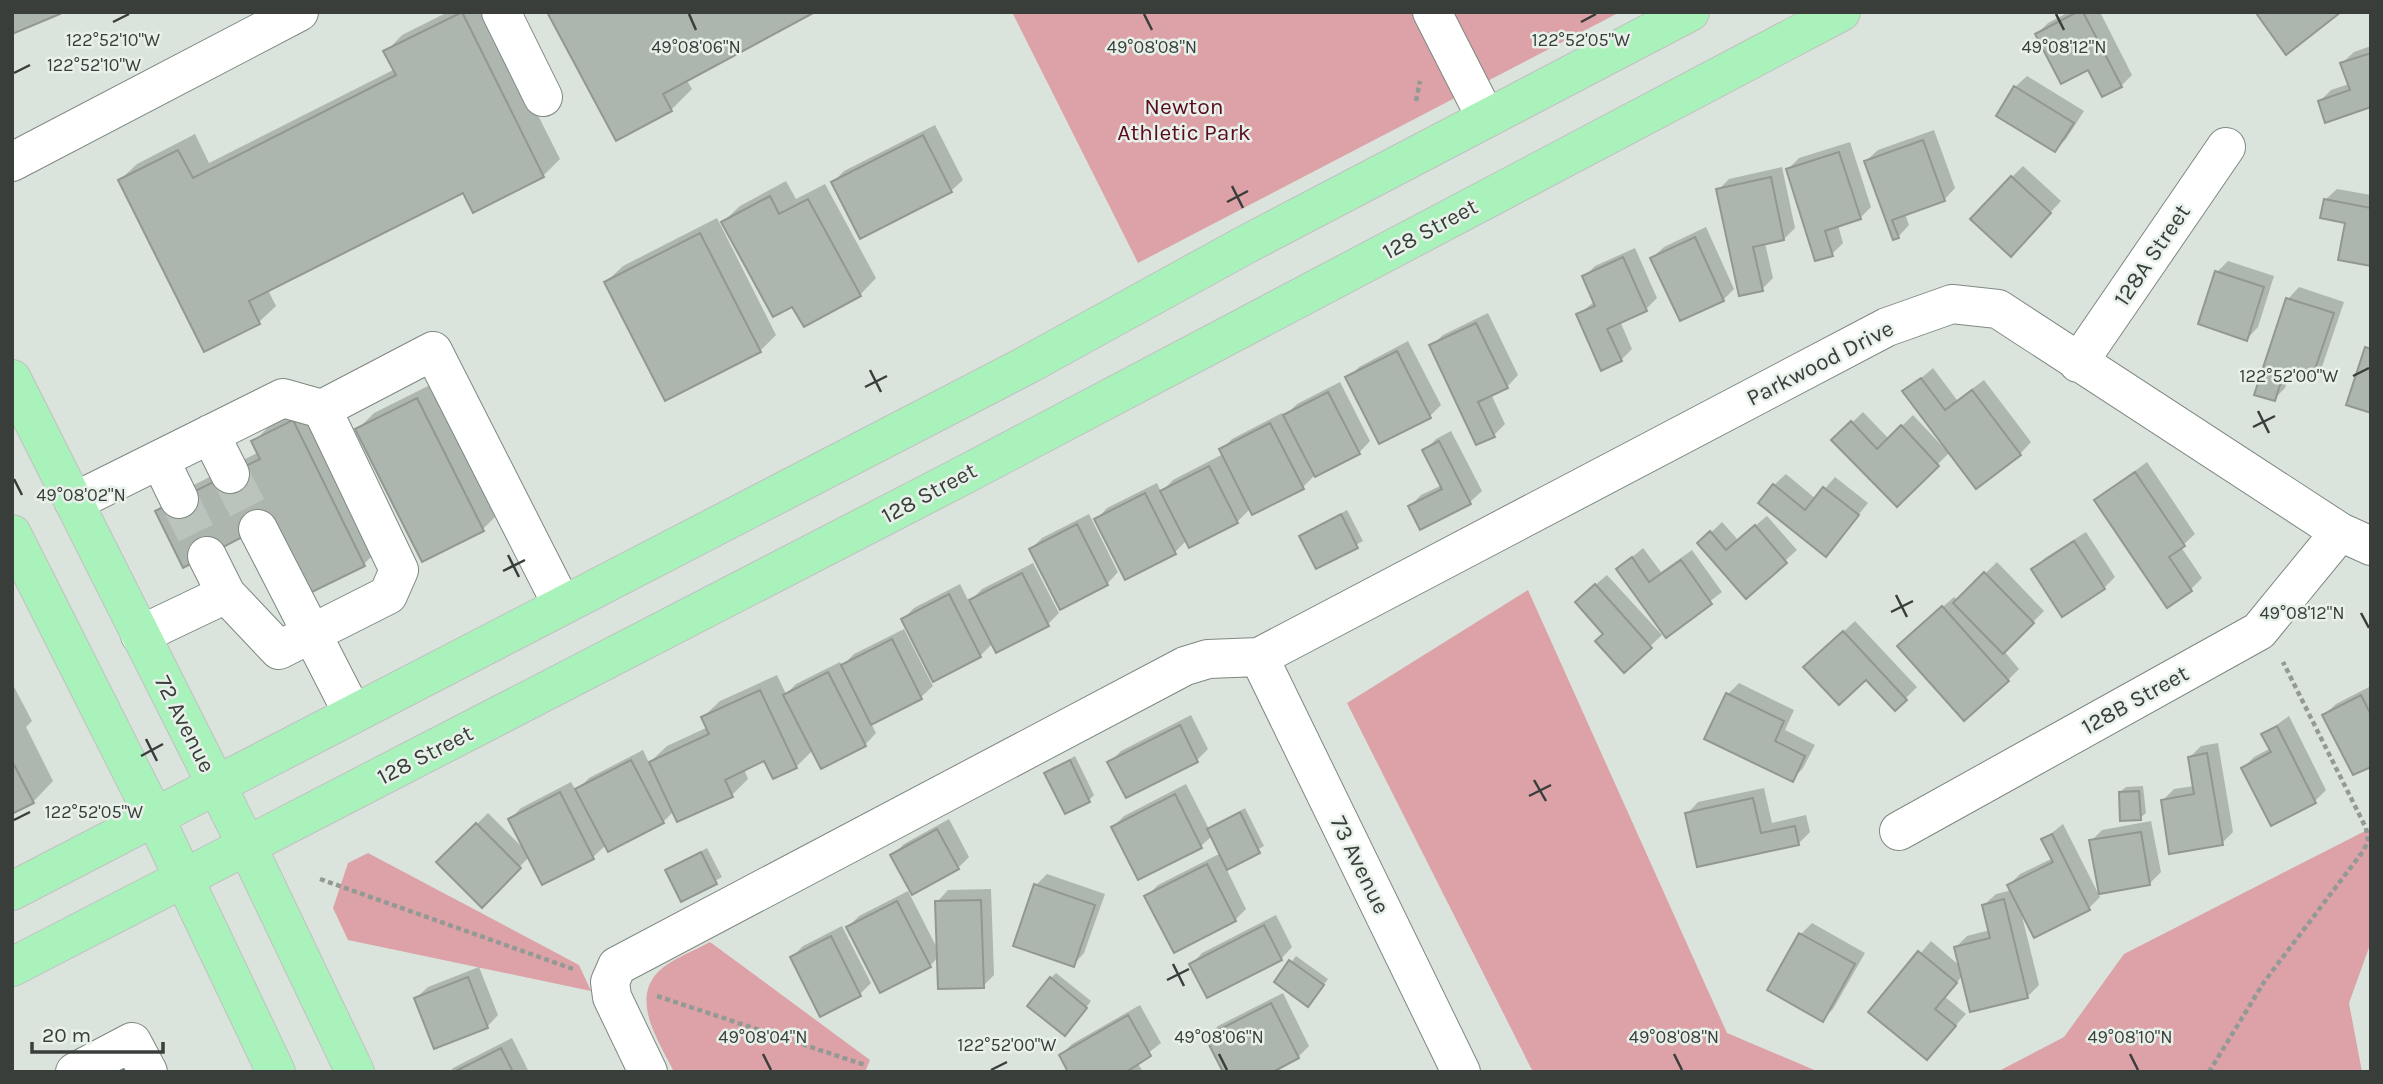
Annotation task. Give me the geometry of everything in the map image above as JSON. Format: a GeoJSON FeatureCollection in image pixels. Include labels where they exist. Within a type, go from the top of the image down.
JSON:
{"type":"FeatureCollection","features":[{"type":"Feature","properties":{"kind":"main road"},"geometry":{"type":"LineString","coordinates":[[12,891],[1027,365],[1245,244],[1690,12]]}},
{"type":"Feature","properties":{"kind":"main road","name":"128 Street"},"geometry":{"type":"LineString","coordinates":[[12,967],[962,476],[1841,12]]}},
{"type":"Feature","properties":{"kind":"main road","name":"72 Avenue"},"geometry":{"type":"LineString","coordinates":[[12,379],[247,846],[355,1072]]}},
{"type":"Feature","properties":{"kind":"main road"},"geometry":{"type":"LineString","coordinates":[[12,534],[155,818],[276,1072]]}},
{"type":"Feature","properties":{"kind":"street"},"geometry":{"type":"LineString","coordinates":[[12,162],[299,12]]}},
{"type":"Feature","properties":{"kind":"street"},"geometry":{"type":"LineString","coordinates":[[501,12],[543,97]]}},
{"type":"Feature","properties":{"kind":"street"},"geometry":{"type":"LineString","coordinates":[[1432,12],[1486,118]]}},
{"type":"Feature","properties":{"kind":"street","name":"128A Street"},"geometry":{"type":"LineString","coordinates":[[2078,363],[2226,147]]}},
{"type":"Feature","properties":{"kind":"street","name":"Parkwood Drive"},"geometry":{"type":"LineString","coordinates":[[1259,657],[1887,327],[1952,304],[1998,309],[2355,539]]}},
{"type":"Feature","properties":{"kind":"street"},"geometry":{"type":"LineString","coordinates":[[74,502],[283,398],[322,409],[432,351],[562,605]]}},
{"type":"Feature","properties":{"kind":"street"},"geometry":{"type":"LineString","coordinates":[[206,556],[226,594],[279,650],[388,595],[399,570],[322,409]]}},
{"type":"Feature","properties":{"kind":"street"},"geometry":{"type":"LineString","coordinates":[[210,434],[230,474]]}},
{"type":"Feature","properties":{"kind":"street"},"geometry":{"type":"LineString","coordinates":[[160,460],[179,499]]}},
{"type":"Feature","properties":{"kind":"street"},"geometry":{"type":"LineString","coordinates":[[258,529],[353,714]]}},
{"type":"Feature","properties":{"kind":"street","name":"128B Street"},"geometry":{"type":"LineString","coordinates":[[1899,831],[2259,631],[2355,539]]}},
{"type":"Feature","properties":{"kind":"street"},"geometry":{"type":"LineString","coordinates":[[140,635],[226,594]]}},
{"type":"Feature","properties":{"kind":"street"},"geometry":{"type":"LineString","coordinates":[[648,1072],[612,997],[610,982],[617,966],[1185,666],[1208,659],[1259,657]]}},
{"type":"Feature","properties":{"kind":"street","name":"73 Avenue"},"geometry":{"type":"LineString","coordinates":[[1259,657],[1448,1067]]}},
{"type":"Feature","properties":{"kind":"street"},"geometry":{"type":"LineString","coordinates":[[75,1072],[132,1042],[148,1072]]}},
{"type":"Feature","properties":{"kind":"path"},"geometry":{"type":"LineString","coordinates":[[2209,1072],[2264,982],[2364,850],[2368,840],[2366,828],[2281,657]]}},
{"type":"Feature","properties":{"kind":"path"},"geometry":{"type":"LineString","coordinates":[[320,879],[573,969]]}},
{"type":"Feature","properties":{"kind":"path"},"geometry":{"type":"LineString","coordinates":[[653,995],[865,1065]]}},
{"type":"Feature","properties":{"kind":"green space","name":"Newton Athletic Park"},"geometry":{"type":"Polygon","coordinates":[[[1012,12],[1620,12],[1138,263],[1012,12]]]}},
{"type":"Feature","properties":{"kind":"green space"},"geometry":{"type":"Polygon","coordinates":[[[1528,590],[1727,1033],[1819,1072],[1533,1072],[1347,703],[1528,590]]]}},
{"type":"Feature","properties":{"kind":"green space"},"geometry":{"type":"Polygon","coordinates":[[[2371,828],[2371,942],[2349,1003],[2362,1072],[1997,1072],[2064,1037],[2124,954],[2371,828]]]}},
{"type":"Feature","properties":{"kind":"green space"},"geometry":{"type":"Polygon","coordinates":[[[368,853],[579,965],[591,991],[348,940],[333,908],[348,863],[368,853]]]}},
{"type":"Feature","properties":{"kind":"green space"},"geometry":{"type":"Polygon","coordinates":[[[710,942],[870,1060],[865,1072],[674,1072],[650,1022],[647,996],[650,983],[669,963],[710,942]]]}},
{"type":"Feature","properties":{"kind":"building"},"geometry":{"type":"Polygon","coordinates":[[[12,12],[59,12],[60,14],[12,34],[12,12]]]}},
{"type":"Feature","properties":{"kind":"building"},"geometry":{"type":"Polygon","coordinates":[[[462,12],[544,177],[473,213],[463,193],[249,301],[260,324],[204,352],[118,180],[178,150],[193,178],[396,75],[383,51],[462,12]]]}},
{"type":"Feature","properties":{"kind":"building"},"geometry":{"type":"Polygon","coordinates":[[[547,12],[815,12],[663,94],[672,111],[616,141],[547,12]]]}},
{"type":"Feature","properties":{"kind":"building"},"geometry":{"type":"Polygon","coordinates":[[[2077,12],[2083,12],[2122,87],[2102,97],[2088,70],[2061,84],[2035,34],[2077,12]]]}},
{"type":"Feature","properties":{"kind":"building"},"geometry":{"type":"Polygon","coordinates":[[[2256,12],[2341,12],[2286,55],[2256,13],[2256,12]]]}},
{"type":"Feature","properties":{"kind":"building"},"geometry":{"type":"Polygon","coordinates":[[[2371,53],[2371,107],[2325,123],[2318,101],[2350,90],[2340,63],[2371,53]]]}},
{"type":"Feature","properties":{"kind":"building"},"geometry":{"type":"Polygon","coordinates":[[[2014,86],[2074,123],[2055,152],[1996,116],[2014,86]]]}},
{"type":"Feature","properties":{"kind":"building"},"geometry":{"type":"Polygon","coordinates":[[[923,135],[952,192],[860,239],[831,182],[923,135]]]}},
{"type":"Feature","properties":{"kind":"building"},"geometry":{"type":"Polygon","coordinates":[[[1923,140],[1945,201],[1892,220],[1899,238],[1893,240],[1864,161],[1923,140]]]}},
{"type":"Feature","properties":{"kind":"building"},"geometry":{"type":"Polygon","coordinates":[[[1839,152],[1861,219],[1825,231],[1833,256],[1815,261],[1786,169],[1839,152]]]}},
{"type":"Feature","properties":{"kind":"building"},"geometry":{"type":"Polygon","coordinates":[[[2011,176],[2051,213],[2011,257],[1970,219],[2011,176]]]}},
{"type":"Feature","properties":{"kind":"building"},"geometry":{"type":"Polygon","coordinates":[[[1771,177],[1784,240],[1753,247],[1763,291],[1739,296],[1716,189],[1771,177]]]}},
{"type":"Feature","properties":{"kind":"building"},"geometry":{"type":"Polygon","coordinates":[[[770,196],[779,214],[808,199],[861,296],[804,327],[792,307],[773,317],[721,222],[770,196]]]}},
{"type":"Feature","properties":{"kind":"building"},"geometry":{"type":"Polygon","coordinates":[[[2324,199],[2371,208],[2371,266],[2338,260],[2345,223],[2320,218],[2324,199]]]}},
{"type":"Feature","properties":{"kind":"building"},"geometry":{"type":"Polygon","coordinates":[[[700,233],[761,352],[665,401],[604,282],[700,233]]]}},
{"type":"Feature","properties":{"kind":"building"},"geometry":{"type":"Polygon","coordinates":[[[1695,237],[1724,301],[1680,321],[1650,258],[1695,237]]]}},
{"type":"Feature","properties":{"kind":"building"},"geometry":{"type":"Polygon","coordinates":[[[1623,257],[1647,311],[1607,329],[1622,361],[1601,371],[1576,314],[1595,306],[1582,276],[1623,257]]]}},
{"type":"Feature","properties":{"kind":"building"},"geometry":{"type":"Polygon","coordinates":[[[2215,271],[2264,287],[2247,341],[2198,324],[2215,271]]]}},
{"type":"Feature","properties":{"kind":"building"},"geometry":{"type":"Polygon","coordinates":[[[2286,298],[2334,313],[2311,381],[2284,372],[2275,401],[2254,395],[2286,298]]]}},
{"type":"Feature","properties":{"kind":"building"},"geometry":{"type":"Polygon","coordinates":[[[1476,323],[1508,388],[1478,402],[1495,437],[1476,445],[1429,345],[1476,323]]]}},
{"type":"Feature","properties":{"kind":"building"},"geometry":{"type":"Polygon","coordinates":[[[2365,347],[2371,349],[2371,413],[2346,405],[2365,347]]]}},
{"type":"Feature","properties":{"kind":"building"},"geometry":{"type":"Polygon","coordinates":[[[1397,351],[1431,418],[1379,444],[1345,377],[1397,351]]]}},
{"type":"Feature","properties":{"kind":"building"},"geometry":{"type":"Polygon","coordinates":[[[1921,378],[1945,410],[1972,390],[2021,455],[1976,489],[1902,391],[1921,378]]]}},
{"type":"Feature","properties":{"kind":"building"},"geometry":{"type":"Polygon","coordinates":[[[1328,392],[1360,454],[1315,477],[1283,415],[1328,392]]]}},
{"type":"Feature","properties":{"kind":"building"},"geometry":{"type":"Polygon","coordinates":[[[417,398],[484,531],[422,562],[355,429],[417,398]]]}},
{"type":"Feature","properties":{"kind":"building"},"geometry":{"type":"Polygon","coordinates":[[[293,420],[365,566],[310,593],[273,521],[183,568],[155,511],[260,459],[251,441],[293,420]]]}},
{"type":"Feature","properties":{"kind":"building"},"geometry":{"type":"Polygon","coordinates":[[[1851,421],[1877,449],[1901,425],[1939,466],[1897,507],[1831,440],[1851,421]]]}},
{"type":"Feature","properties":{"kind":"building"},"geometry":{"type":"Polygon","coordinates":[[[1270,423],[1304,489],[1252,515],[1219,449],[1270,423]]]}},
{"type":"Feature","properties":{"kind":"building"},"geometry":{"type":"Polygon","coordinates":[[[1439,441],[1471,504],[1420,530],[1408,506],[1442,489],[1422,450],[1439,441]]]}},
{"type":"Feature","properties":{"kind":"building"},"geometry":{"type":"Polygon","coordinates":[[[1209,466],[1238,523],[1189,548],[1160,491],[1209,466]]]}},
{"type":"Feature","properties":{"kind":"building"},"geometry":{"type":"Polygon","coordinates":[[[2135,472],[2185,546],[2169,557],[2192,591],[2167,608],[2094,500],[2135,472]]]}},
{"type":"Feature","properties":{"kind":"building"},"geometry":{"type":"Polygon","coordinates":[[[1773,484],[1805,510],[1823,487],[1859,515],[1826,557],[1758,503],[1773,484]]]}},
{"type":"Feature","properties":{"kind":"building"},"geometry":{"type":"Polygon","coordinates":[[[1145,493],[1176,554],[1125,580],[1094,519],[1145,493]]]}},
{"type":"Feature","properties":{"kind":"building"},"geometry":{"type":"Polygon","coordinates":[[[1341,514],[1358,548],[1316,569],[1299,536],[1341,514]]]}},
{"type":"Feature","properties":{"kind":"building"},"geometry":{"type":"Polygon","coordinates":[[[1077,524],[1108,585],[1060,610],[1029,549],[1077,524]]]}},
{"type":"Feature","properties":{"kind":"building"},"geometry":{"type":"Polygon","coordinates":[[[1755,525],[1787,563],[1746,599],[1697,543],[1710,531],[1726,550],[1755,525]]]}},
{"type":"Feature","properties":{"kind":"building"},"geometry":{"type":"Polygon","coordinates":[[[2074,541],[2105,589],[2062,617],[2031,569],[2074,541]]]}},
{"type":"Feature","properties":{"kind":"building"},"geometry":{"type":"Polygon","coordinates":[[[1632,557],[1649,582],[1681,560],[1712,604],[1666,638],[1616,569],[1632,557]]]}},
{"type":"Feature","properties":{"kind":"building"},"geometry":{"type":"Polygon","coordinates":[[[1984,572],[2034,623],[2003,654],[1953,603],[1984,572]]]}},
{"type":"Feature","properties":{"kind":"building"},"geometry":{"type":"Polygon","coordinates":[[[1022,573],[1049,626],[996,653],[969,600],[1022,573]]]}},
{"type":"Feature","properties":{"kind":"building"},"geometry":{"type":"Polygon","coordinates":[[[1595,584],[1652,648],[1624,673],[1595,641],[1603,634],[1575,602],[1595,584]]]}},
{"type":"Feature","properties":{"kind":"building"},"geometry":{"type":"Polygon","coordinates":[[[949,594],[981,657],[933,682],[901,619],[949,594]]]}},
{"type":"Feature","properties":{"kind":"building"},"geometry":{"type":"Polygon","coordinates":[[[1942,606],[2009,681],[1964,721],[1897,646],[1942,606]]]}},
{"type":"Feature","properties":{"kind":"building"},"geometry":{"type":"Polygon","coordinates":[[[1843,631],[1907,700],[1895,711],[1866,680],[1839,705],[1803,667],[1843,631]]]}},
{"type":"Feature","properties":{"kind":"building"},"geometry":{"type":"Polygon","coordinates":[[[892,639],[922,699],[871,725],[841,665],[892,639]]]}},
{"type":"Feature","properties":{"kind":"building"},"geometry":{"type":"Polygon","coordinates":[[[828,672],[866,746],[821,769],[783,695],[828,672]]]}},
{"type":"Feature","properties":{"kind":"building"},"geometry":{"type":"Polygon","coordinates":[[[760,690],[797,768],[773,779],[764,761],[725,780],[733,797],[677,822],[649,762],[709,734],[701,717],[760,690]]]}},
{"type":"Feature","properties":{"kind":"building"},"geometry":{"type":"Polygon","coordinates":[[[1726,693],[1784,721],[1775,741],[1805,756],[1793,782],[1704,739],[1726,693]]]}},
{"type":"Feature","properties":{"kind":"building"},"geometry":{"type":"Polygon","coordinates":[[[2361,695],[2371,715],[2371,767],[2353,775],[2322,715],[2361,695]]]}},
{"type":"Feature","properties":{"kind":"building"},"geometry":{"type":"Polygon","coordinates":[[[1180,725],[1198,762],[1126,798],[1107,762],[1180,725]]]}},
{"type":"Feature","properties":{"kind":"building"},"geometry":{"type":"Polygon","coordinates":[[[2277,726],[2316,803],[2271,826],[2241,768],[2271,752],[2261,734],[2277,726]]]}},
{"type":"Feature","properties":{"kind":"building"},"geometry":{"type":"Polygon","coordinates":[[[2207,753],[2223,845],[2169,854],[2161,800],[2194,794],[2188,757],[2207,753]]]}},
{"type":"Feature","properties":{"kind":"building"},"geometry":{"type":"Polygon","coordinates":[[[631,760],[664,823],[608,852],[575,789],[631,760]]]}},
{"type":"Feature","properties":{"kind":"building"},"geometry":{"type":"Polygon","coordinates":[[[1070,760],[1090,802],[1065,814],[1044,773],[1070,760]]]}},
{"type":"Feature","properties":{"kind":"building"},"geometry":{"type":"Polygon","coordinates":[[[12,761],[34,803],[12,814],[12,761]]]}},
{"type":"Feature","properties":{"kind":"building"},"geometry":{"type":"Polygon","coordinates":[[[2139,791],[2141,820],[2120,821],[2119,792],[2139,791]]]}},
{"type":"Feature","properties":{"kind":"building"},"geometry":{"type":"Polygon","coordinates":[[[560,792],[594,859],[542,885],[508,819],[560,792]]]}},
{"type":"Feature","properties":{"kind":"building"},"geometry":{"type":"Polygon","coordinates":[[[1175,794],[1202,848],[1138,880],[1111,827],[1175,794]]]}},
{"type":"Feature","properties":{"kind":"building"},"geometry":{"type":"Polygon","coordinates":[[[1753,798],[1761,833],[1795,826],[1799,845],[1697,867],[1685,813],[1753,798]]]}},
{"type":"Feature","properties":{"kind":"building"},"geometry":{"type":"Polygon","coordinates":[[[1240,812],[1260,853],[1227,870],[1207,829],[1240,812]]]}},
{"type":"Feature","properties":{"kind":"building"},"geometry":{"type":"Polygon","coordinates":[[[476,823],[521,868],[482,908],[436,862],[476,823]]]}},
{"type":"Feature","properties":{"kind":"building"},"geometry":{"type":"Polygon","coordinates":[[[937,829],[959,869],[912,895],[890,855],[937,829]]]}},
{"type":"Feature","properties":{"kind":"building"},"geometry":{"type":"Polygon","coordinates":[[[2141,832],[2150,885],[2099,894],[2089,840],[2141,832]]]}},
{"type":"Feature","properties":{"kind":"building"},"geometry":{"type":"Polygon","coordinates":[[[2052,834],[2090,910],[2034,938],[2007,885],[2053,862],[2041,839],[2052,834]]]}},
{"type":"Feature","properties":{"kind":"building"},"geometry":{"type":"Polygon","coordinates":[[[701,852],[717,884],[681,902],[665,870],[701,852]]]}},
{"type":"Feature","properties":{"kind":"building"},"geometry":{"type":"Polygon","coordinates":[[[1207,864],[1236,921],[1174,953],[1144,896],[1207,864]]]}},
{"type":"Feature","properties":{"kind":"building"},"geometry":{"type":"Polygon","coordinates":[[[1034,884],[1095,905],[1074,967],[1013,946],[1034,884]]]}},
{"type":"Feature","properties":{"kind":"building"},"geometry":{"type":"Polygon","coordinates":[[[2004,899],[2028,998],[1970,1012],[1954,947],[1990,938],[1982,905],[2004,899]]]}},
{"type":"Feature","properties":{"kind":"building"},"geometry":{"type":"Polygon","coordinates":[[[981,900],[984,988],[938,989],[935,901],[981,900]]]}},
{"type":"Feature","properties":{"kind":"building"},"geometry":{"type":"Polygon","coordinates":[[[897,901],[931,967],[880,993],[846,927],[897,901]]]}},
{"type":"Feature","properties":{"kind":"building"},"geometry":{"type":"Polygon","coordinates":[[[1264,925],[1282,960],[1207,998],[1189,964],[1264,925]]]}},
{"type":"Feature","properties":{"kind":"building"},"geometry":{"type":"Polygon","coordinates":[[[1799,933],[1855,964],[1823,1022],[1767,990],[1799,933]]]}},
{"type":"Feature","properties":{"kind":"building"},"geometry":{"type":"Polygon","coordinates":[[[831,936],[861,996],[820,1017],[790,957],[831,936]]]}},
{"type":"Feature","properties":{"kind":"building"},"geometry":{"type":"Polygon","coordinates":[[[1918,951],[1957,983],[1935,1009],[1956,1026],[1927,1060],[1868,1012],[1918,951]]]}},
{"type":"Feature","properties":{"kind":"building"},"geometry":{"type":"Polygon","coordinates":[[[1289,960],[1324,985],[1308,1007],[1274,982],[1289,960]]]}},
{"type":"Feature","properties":{"kind":"building"},"geometry":{"type":"Polygon","coordinates":[[[468,977],[488,1028],[434,1049],[414,998],[468,977]]]}},
{"type":"Feature","properties":{"kind":"building"},"geometry":{"type":"Polygon","coordinates":[[[1050,977],[1087,1008],[1065,1036],[1027,1006],[1050,977]]]}},
{"type":"Feature","properties":{"kind":"building"},"geometry":{"type":"Polygon","coordinates":[[[1271,1003],[1299,1058],[1273,1072],[1223,1072],[1205,1037],[1271,1003]]]}},
{"type":"Feature","properties":{"kind":"building"},"geometry":{"type":"Polygon","coordinates":[[[1128,1015],[1151,1056],[1126,1072],[1068,1072],[1059,1055],[1128,1015]]]}},
{"type":"Feature","properties":{"kind":"building"},"geometry":{"type":"Polygon","coordinates":[[[501,1048],[513,1072],[454,1072],[501,1048]]]}},
{"type":"Feature","properties":{"kind":"tunnel"},"geometry":{"type":"LineString","coordinates":[[230,474],[258,529]]}},
{"type":"Feature","properties":{"kind":"tunnel"},"geometry":{"type":"LineString","coordinates":[[179,499],[207,556]]}}]}
